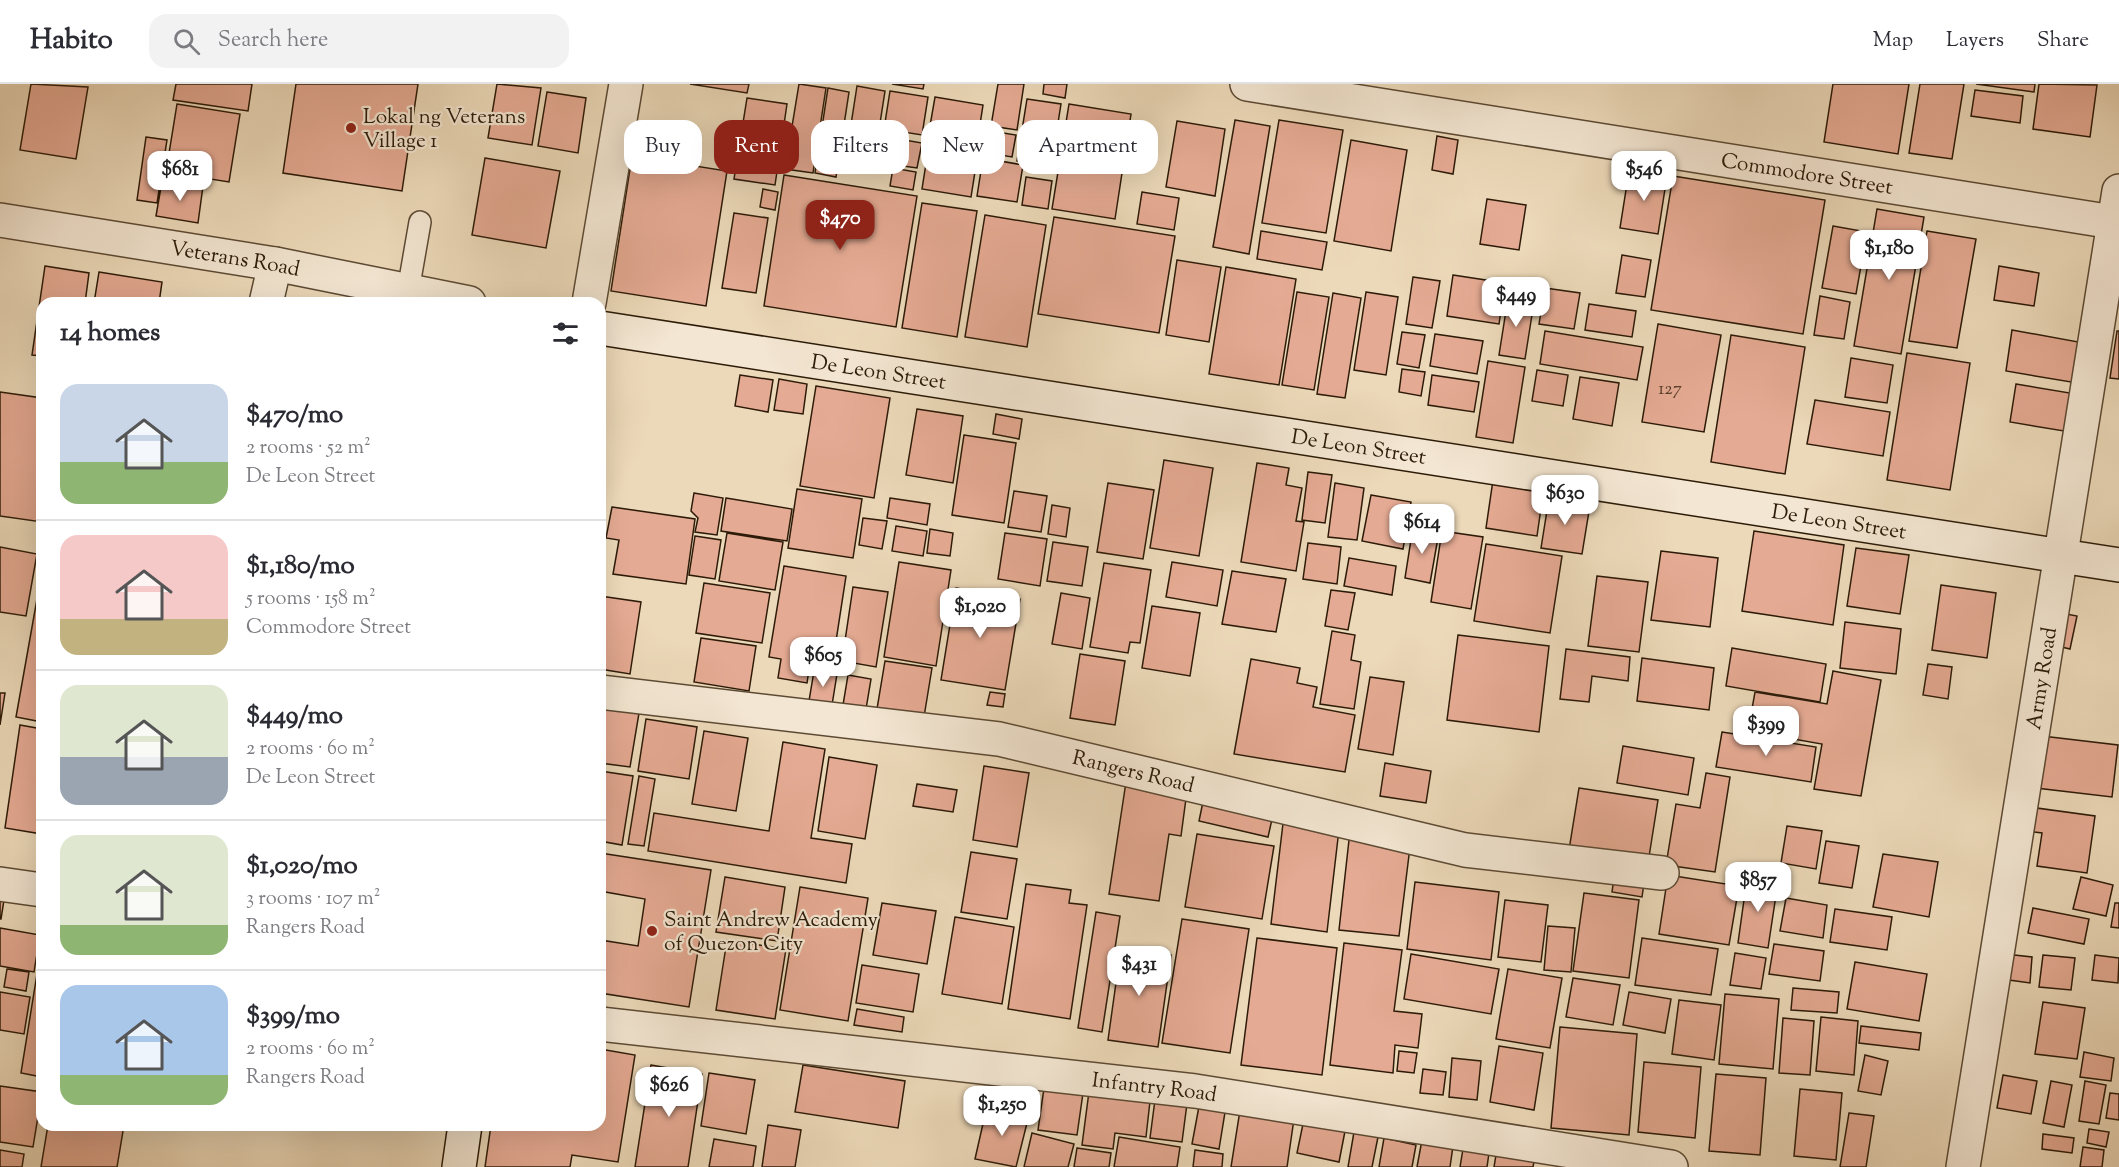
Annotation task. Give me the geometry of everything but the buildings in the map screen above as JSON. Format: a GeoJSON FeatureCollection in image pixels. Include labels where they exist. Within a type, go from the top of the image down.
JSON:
{"type":"FeatureCollection","features":[{"type":"Feature","properties":{"kind":"street"},"geometry":{"type":"LineString","coordinates":[[590,297],[627,84]]}},
{"type":"Feature","properties":{"kind":"street","name":"Commodore Street"},"geometry":{"type":"LineString","coordinates":[[1246,84],[2116,223]]}},
{"type":"Feature","properties":{"kind":"street","name":"Army Road"},"geometry":{"type":"LineString","coordinates":[[1963,1167],[2060,556],[2116,223],[2119,191]]}},
{"type":"Feature","properties":{"kind":"street","name":"Veterans Road"},"geometry":{"type":"LineString","coordinates":[[0,220],[275,264],[438,297]]}},
{"type":"Feature","properties":{"kind":"street"},"geometry":{"type":"LineString","coordinates":[[267,297],[275,264]]}},
{"type":"Feature","properties":{"kind":"street","name":"De Leon Street"},"geometry":{"type":"LineString","coordinates":[[606,329],[2119,565]]}},
{"type":"Feature","properties":{"kind":"street","name":"Rangers Road"},"geometry":{"type":"LineString","coordinates":[[606,693],[999,739],[1466,850],[1662,873]]}},
{"type":"Feature","properties":{"kind":"street"},"geometry":{"type":"LineString","coordinates":[[0,884],[36,889]]}},
{"type":"Feature","properties":{"kind":"street","name":"Infantry Road"},"geometry":{"type":"LineString","coordinates":[[606,1025],[1195,1091],[1671,1167]]}},
{"type":"Feature","properties":{"kind":"street"},"geometry":{"type":"LineString","coordinates":[[459,1167],[464,1131]]}},
{"type":"Feature","properties":{"kind":"lane"},"geometry":{"type":"LineString","coordinates":[[408,291],[420,222]]}},
{"type":"Feature","properties":{"kind":"place","name":"Lokal ng Veterans Village 1"},"geometry":{"type":"Point","coordinates":[351,128]}},
{"type":"Feature","properties":{"kind":"place","name":"Saint Andrew Academy of Quezon City"},"geometry":{"type":"Point","coordinates":[652,931]}}]}
